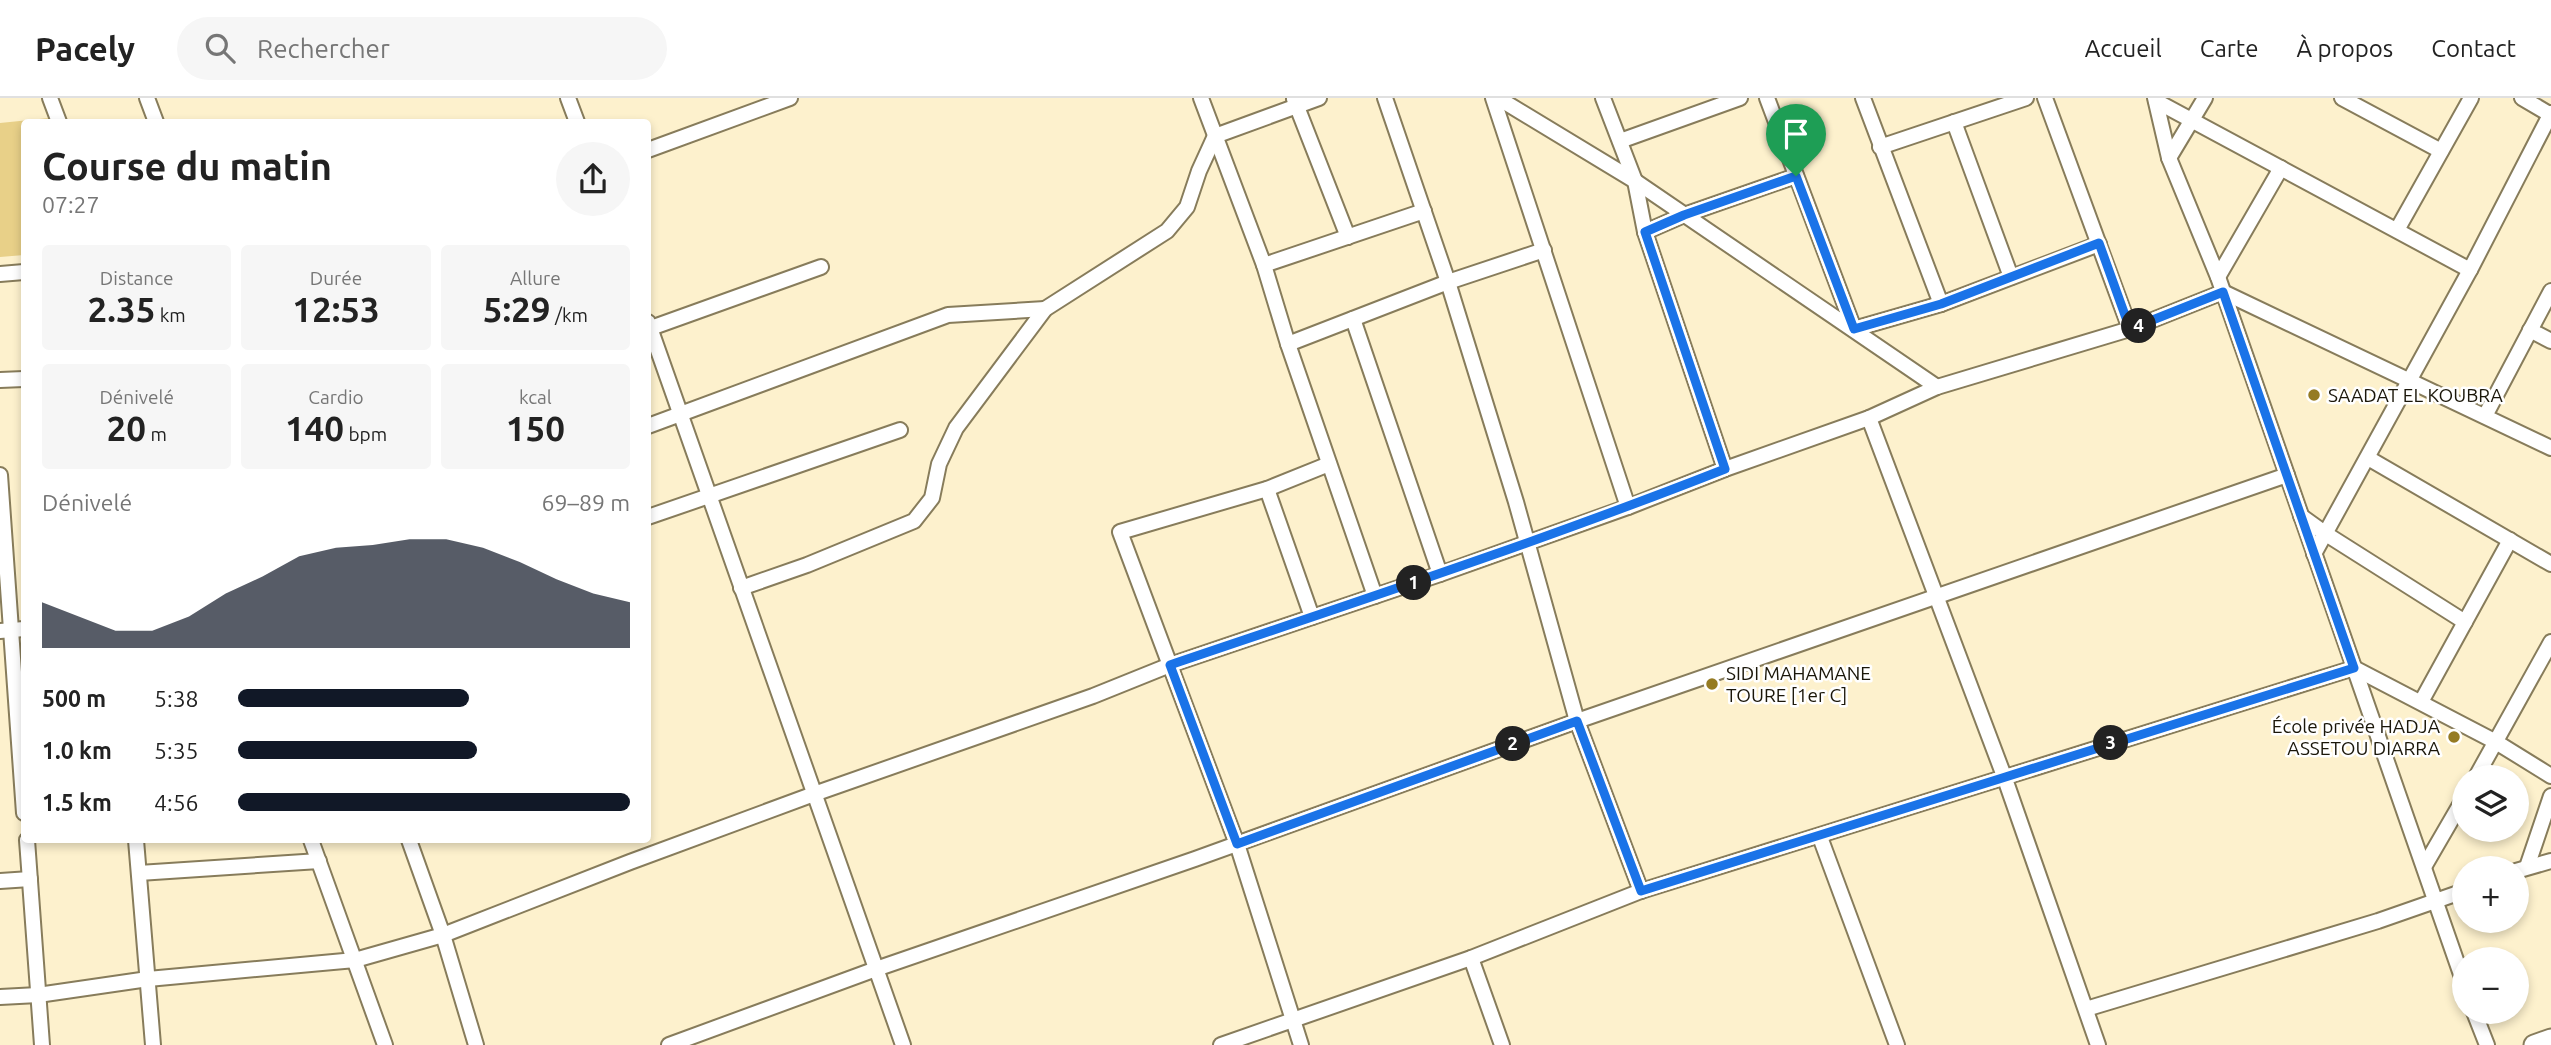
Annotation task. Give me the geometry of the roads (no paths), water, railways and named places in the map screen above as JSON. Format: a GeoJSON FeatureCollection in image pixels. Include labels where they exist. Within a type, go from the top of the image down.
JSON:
{"type":"FeatureCollection","features":[{"type":"Feature","properties":{"kind":"highway"},"geometry":{"type":"LineString","coordinates":[[2533,1045],[2551,1039]]}},
{"type":"Feature","properties":{"kind":"street"},"geometry":{"type":"LineString","coordinates":[[50,98],[58,119]]}},
{"type":"Feature","properties":{"kind":"street"},"geometry":{"type":"LineString","coordinates":[[147,98],[155,119]]}},
{"type":"Feature","properties":{"kind":"street"},"geometry":{"type":"LineString","coordinates":[[568,98],[576,119]]}},
{"type":"Feature","properties":{"kind":"street"},"geometry":{"type":"LineString","coordinates":[[651,148],[790,98]]}},
{"type":"Feature","properties":{"kind":"street"},"geometry":{"type":"LineString","coordinates":[[1201,98],[1264,265],[1288,344],[1375,596]]}},
{"type":"Feature","properties":{"kind":"street"},"geometry":{"type":"LineString","coordinates":[[741,588],[807,565],[914,521],[933,498],[939,464],[956,428],[1045,309],[1167,231],[1187,207],[1199,170],[1215,136],[1295,102],[1320,98]]}},
{"type":"Feature","properties":{"kind":"street"},"geometry":{"type":"LineString","coordinates":[[1385,98],[1448,282],[1528,543],[1577,721],[1641,891]]}},
{"type":"Feature","properties":{"kind":"street"},"geometry":{"type":"LineString","coordinates":[[1495,98],[1635,181],[1937,387]]}},
{"type":"Feature","properties":{"kind":"street"},"geometry":{"type":"LineString","coordinates":[[1495,98],[1628,507]]}},
{"type":"Feature","properties":{"kind":"street"},"geometry":{"type":"LineString","coordinates":[[1603,98],[1635,181],[1645,232],[1725,469]]}},
{"type":"Feature","properties":{"kind":"street"},"geometry":{"type":"LineString","coordinates":[[1620,141],[1740,98]]}},
{"type":"Feature","properties":{"kind":"street"},"geometry":{"type":"LineString","coordinates":[[1768,98],[1854,329]]}},
{"type":"Feature","properties":{"kind":"street"},"geometry":{"type":"LineString","coordinates":[[1863,98],[1941,304]]}},
{"type":"Feature","properties":{"kind":"street"},"geometry":{"type":"LineString","coordinates":[[1880,147],[2026,98]]}},
{"type":"Feature","properties":{"kind":"street"},"geometry":{"type":"LineString","coordinates":[[2045,98],[2130,329]]}},
{"type":"Feature","properties":{"kind":"street"},"geometry":{"type":"LineString","coordinates":[[2169,158],[2205,98]]}},
{"type":"Feature","properties":{"kind":"street"},"geometry":{"type":"LineString","coordinates":[[2342,98],[2441,151]]}},
{"type":"Feature","properties":{"kind":"street"},"geometry":{"type":"LineString","coordinates":[[2397,230],[2471,98]]}},
{"type":"Feature","properties":{"kind":"street"},"geometry":{"type":"LineString","coordinates":[[2314,554],[2470,270],[2551,114],[2522,98]]}},
{"type":"Feature","properties":{"kind":"street"},"geometry":{"type":"LineString","coordinates":[[2155,99],[2470,270]]}},
{"type":"Feature","properties":{"kind":"street"},"geometry":{"type":"LineString","coordinates":[[2155,99],[2169,158],[2218,277],[2452,951]]}},
{"type":"Feature","properties":{"kind":"street"},"geometry":{"type":"LineString","coordinates":[[1295,102],[1348,237]]}},
{"type":"Feature","properties":{"kind":"street"},"geometry":{"type":"LineString","coordinates":[[1954,122],[2011,277]]}},
{"type":"Feature","properties":{"kind":"street"},"geometry":{"type":"LineString","coordinates":[[2218,277],[2281,168]]}},
{"type":"Feature","properties":{"kind":"street"},"geometry":{"type":"LineString","coordinates":[[1645,232],[1684,215],[1796,176]]}},
{"type":"Feature","properties":{"kind":"street"},"geometry":{"type":"LineString","coordinates":[[1264,265],[1424,211]]}},
{"type":"Feature","properties":{"kind":"street"},"geometry":{"type":"LineString","coordinates":[[1854,329],[1941,304],[2099,243]]}},
{"type":"Feature","properties":{"kind":"street"},"geometry":{"type":"LineString","coordinates":[[1288,344],[1448,282],[1544,250]]}},
{"type":"Feature","properties":{"kind":"street"},"geometry":{"type":"LineString","coordinates":[[651,325],[821,267]]}},
{"type":"Feature","properties":{"kind":"street"},"geometry":{"type":"LineString","coordinates":[[0,274],[21,272]]}},
{"type":"Feature","properties":{"kind":"street"},"geometry":{"type":"LineString","coordinates":[[2485,416],[2551,291]]}},
{"type":"Feature","properties":{"kind":"street"},"geometry":{"type":"LineString","coordinates":[[0,997],[38,995],[148,979],[355,960],[443,936],[630,862],[1093,696],[1170,665],[1628,507],[1869,418],[1937,387],[2130,329],[2223,292],[2551,448]]}},
{"type":"Feature","properties":{"kind":"street"},"geometry":{"type":"LineString","coordinates":[[651,425],[948,315],[1045,309]]}},
{"type":"Feature","properties":{"kind":"street"},"geometry":{"type":"LineString","coordinates":[[1353,319],[1440,574]]}},
{"type":"Feature","properties":{"kind":"street"},"geometry":{"type":"LineString","coordinates":[[2530,330],[2551,341]]}},
{"type":"Feature","properties":{"kind":"street"},"geometry":{"type":"LineString","coordinates":[[651,334],[903,1045]]}},
{"type":"Feature","properties":{"kind":"street"},"geometry":{"type":"LineString","coordinates":[[0,380],[21,379]]}},
{"type":"Feature","properties":{"kind":"street"},"geometry":{"type":"LineString","coordinates":[[1869,418],[2004,776],[2098,1045]]}},
{"type":"Feature","properties":{"kind":"street"},"geometry":{"type":"LineString","coordinates":[[651,516],[900,430]]}},
{"type":"Feature","properties":{"kind":"street"},"geometry":{"type":"LineString","coordinates":[[2368,458],[2551,564]]}},
{"type":"Feature","properties":{"kind":"street"},"geometry":{"type":"LineString","coordinates":[[1301,1045],[1237,844],[1120,532],[1267,489],[1329,464]]}},
{"type":"Feature","properties":{"kind":"street"},"geometry":{"type":"LineString","coordinates":[[0,475],[21,735]]}},
{"type":"Feature","properties":{"kind":"street"},"geometry":{"type":"LineString","coordinates":[[669,1045],[876,968],[1237,844],[1577,721],[2287,475]]}},
{"type":"Feature","properties":{"kind":"street"},"geometry":{"type":"LineString","coordinates":[[1267,489],[1312,617]]}},
{"type":"Feature","properties":{"kind":"street"},"geometry":{"type":"LineString","coordinates":[[2301,516],[2465,622]]}},
{"type":"Feature","properties":{"kind":"street"},"geometry":{"type":"LineString","coordinates":[[2421,702],[2510,540]]}},
{"type":"Feature","properties":{"kind":"street"},"geometry":{"type":"LineString","coordinates":[[2483,765],[2551,642]]}},
{"type":"Feature","properties":{"kind":"street"},"geometry":{"type":"LineString","coordinates":[[1221,1045],[1471,958],[1641,891],[2354,668],[2496,742],[2551,776]]}},
{"type":"Feature","properties":{"kind":"street"},"geometry":{"type":"LineString","coordinates":[[2527,856],[2551,796]]}},
{"type":"Feature","properties":{"kind":"street"},"geometry":{"type":"LineString","coordinates":[[2424,867],[2452,819]]}},
{"type":"Feature","properties":{"kind":"street"},"geometry":{"type":"LineString","coordinates":[[1820,837],[1897,1045]]}},
{"type":"Feature","properties":{"kind":"street"},"geometry":{"type":"LineString","coordinates":[[27,843],[42,1045]]}},
{"type":"Feature","properties":{"kind":"street"},"geometry":{"type":"LineString","coordinates":[[136,843],[153,1045]]}},
{"type":"Feature","properties":{"kind":"street"},"geometry":{"type":"LineString","coordinates":[[313,843],[384,1045]]}},
{"type":"Feature","properties":{"kind":"street"},"geometry":{"type":"LineString","coordinates":[[410,843],[443,936],[476,1045]]}},
{"type":"Feature","properties":{"kind":"street"},"geometry":{"type":"LineString","coordinates":[[2529,867],[2551,861]]}},
{"type":"Feature","properties":{"kind":"street"},"geometry":{"type":"LineString","coordinates":[[139,873],[319,862]]}},
{"type":"Feature","properties":{"kind":"street"},"geometry":{"type":"LineString","coordinates":[[0,881],[30,879]]}},
{"type":"Feature","properties":{"kind":"street"},"geometry":{"type":"LineString","coordinates":[[2086,1009],[2378,921],[2452,895]]}},
{"type":"Feature","properties":{"kind":"street"},"geometry":{"type":"LineString","coordinates":[[1471,958],[1502,1045]]}},
{"type":"Feature","properties":{"kind":"street"},"geometry":{"type":"LineString","coordinates":[[2479,1024],[2487,1045]]}},
{"type":"Feature","properties":{"kind":"place","name":"SAADAT EL KOUBRA"},"geometry":{"type":"Point","coordinates":[2314,395]}},
{"type":"Feature","properties":{"kind":"place","name":"SIDI MAHAMANE TOURE [1er C]"},"geometry":{"type":"Point","coordinates":[1712,684]}},
{"type":"Feature","properties":{"kind":"place","name":"École privée HADJA ASSETOU DIARRA"},"geometry":{"type":"Point","coordinates":[2454,737]}}]}
